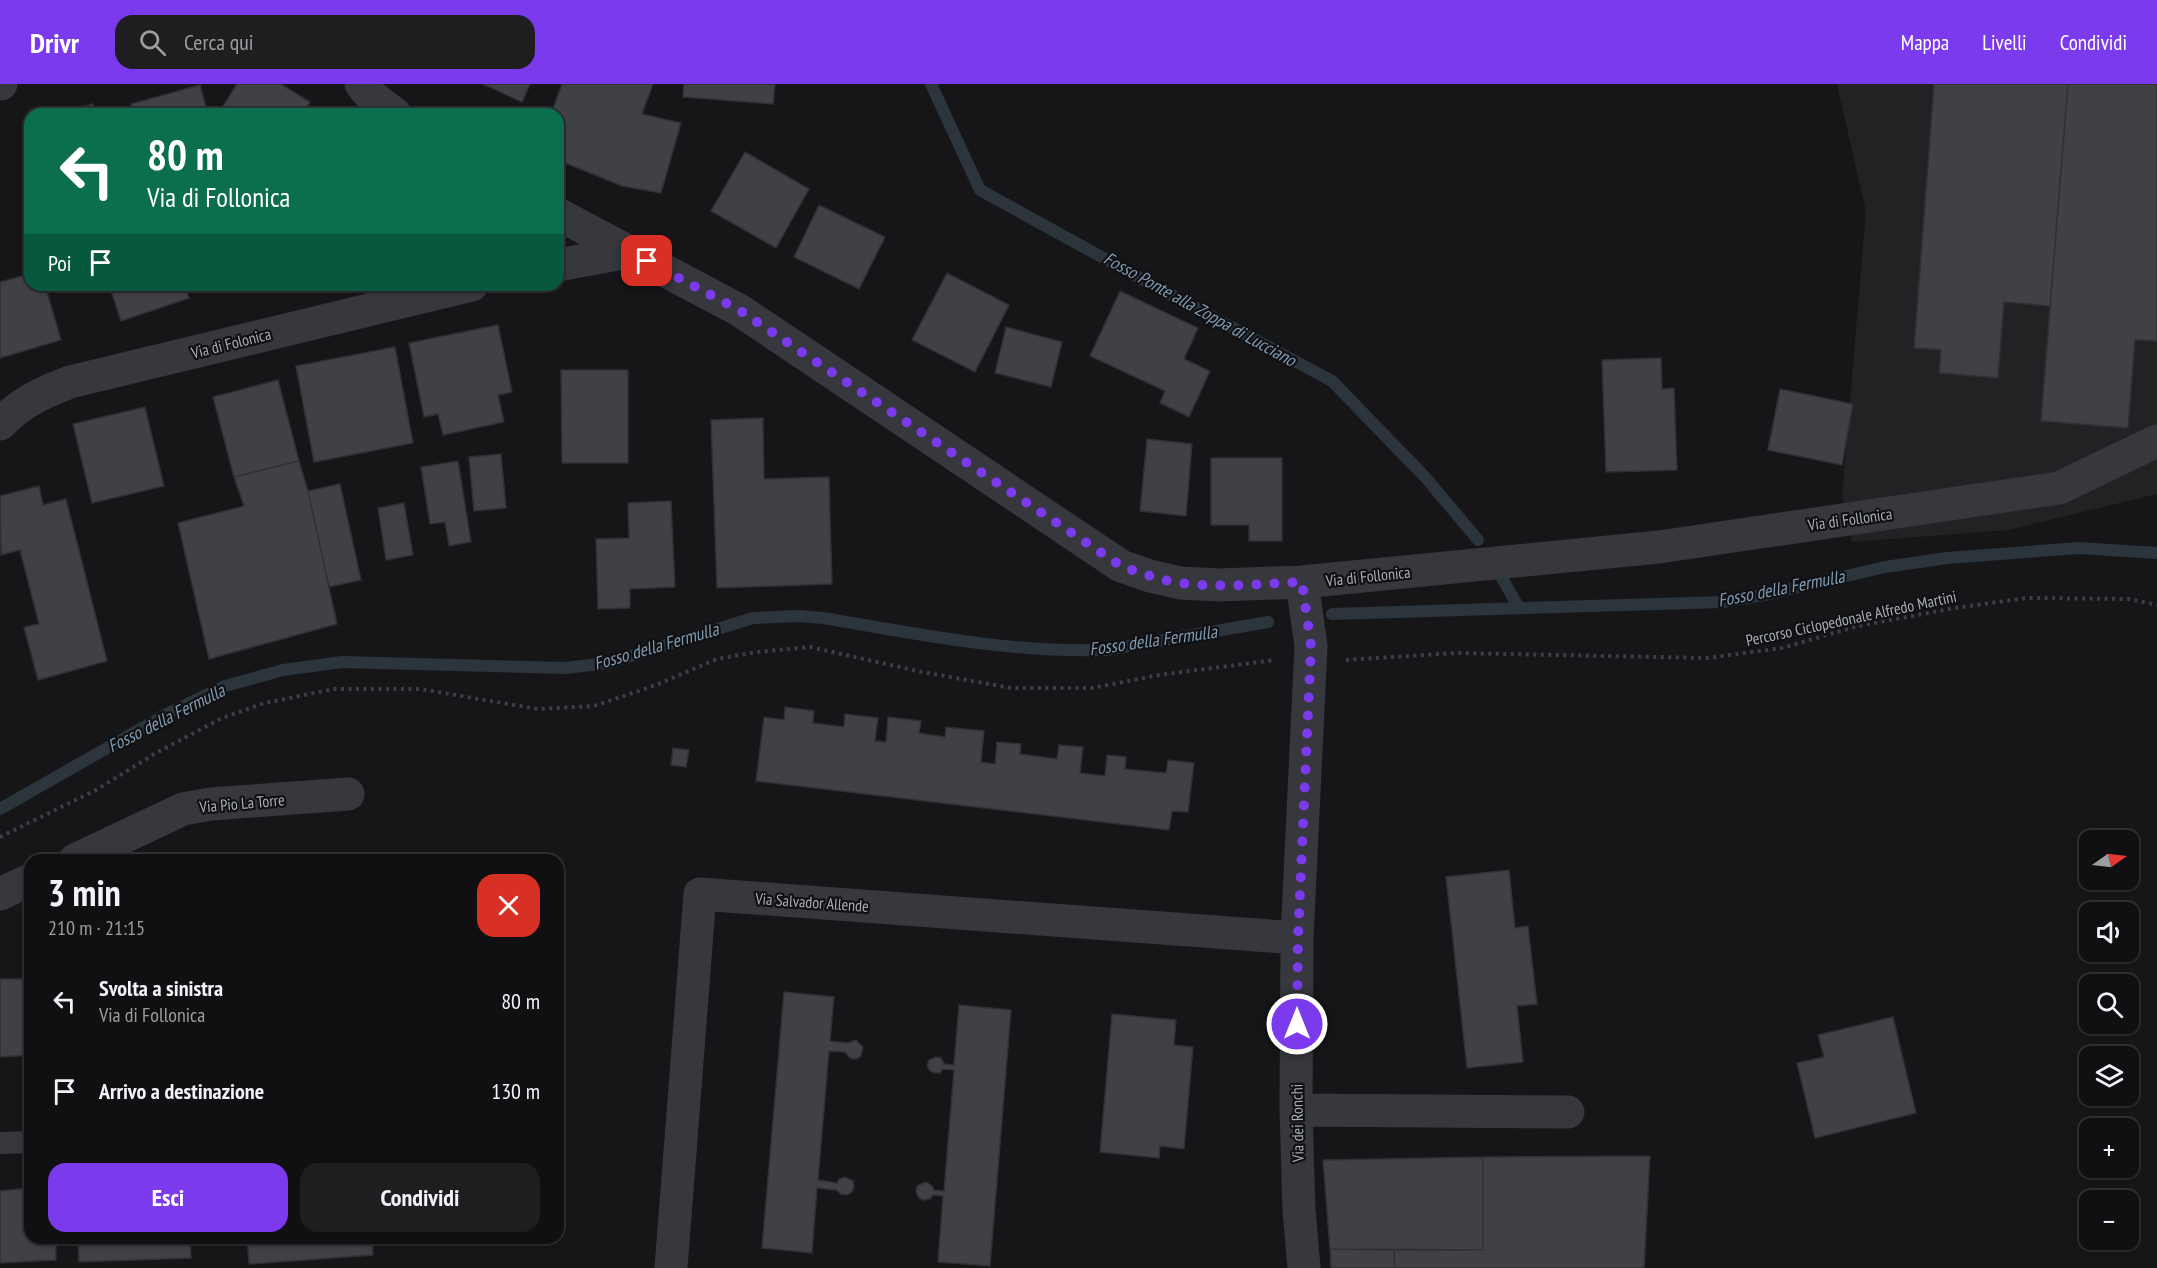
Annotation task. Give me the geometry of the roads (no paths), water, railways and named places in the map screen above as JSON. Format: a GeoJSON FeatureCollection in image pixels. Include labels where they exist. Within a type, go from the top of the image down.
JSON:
{"type":"FeatureCollection","features":[{"type":"Feature","properties":{"kind":"street"},"geometry":{"type":"LineString","coordinates":[[361,84],[370,95],[387,108]]}},
{"type":"Feature","properties":{"kind":"street","name":"Via di Follonica"},"geometry":{"type":"LineString","coordinates":[[564,217],[739,310],[1121,566],[1180,583],[1219,585],[1302,582],[1659,547],[2059,488],[2157,441]]}},
{"type":"Feature","properties":{"kind":"street"},"geometry":{"type":"LineString","coordinates":[[564,264],[628,252]]}},
{"type":"Feature","properties":{"kind":"street","name":"Via di Folonica"},"geometry":{"type":"LineString","coordinates":[[0,424],[17,408],[40,394],[70,382],[447,291]]}},
{"type":"Feature","properties":{"kind":"street","name":"Via dei Ronchi"},"geometry":{"type":"LineString","coordinates":[[1302,582],[1311,646],[1298,938],[1296,1110],[1299,1210],[1304,1268]]}},
{"type":"Feature","properties":{"kind":"street","name":"Via Pio La Torre"},"geometry":{"type":"LineString","coordinates":[[88,854],[183,809],[211,804],[348,794]]}},
{"type":"Feature","properties":{"kind":"street"},"geometry":{"type":"LineString","coordinates":[[0,894],[24,883]]}},
{"type":"Feature","properties":{"kind":"street","name":"Via Salvador Allende"},"geometry":{"type":"LineString","coordinates":[[671,1268],[700,894],[1298,938]]}},
{"type":"Feature","properties":{"kind":"street"},"geometry":{"type":"LineString","coordinates":[[1296,1110],[1568,1112]]}},
{"type":"Feature","properties":{"kind":"lane"},"geometry":{"type":"LineString","coordinates":[[0,1143],[24,1142]]}},
{"type":"Feature","properties":{"kind":"waterway","name":"Fosso Ponte alla Zoppa di Lucciano"},"geometry":{"type":"LineString","coordinates":[[931,84],[980,190],[1332,381],[1426,478],[1478,540]]}},
{"type":"Feature","properties":{"kind":"waterway","name":"Fosso della Fermulla"},"geometry":{"type":"LineString","coordinates":[[1332,614],[1723,602],[1769,594],[1885,567],[1947,558],[2079,548],[2157,553]]}},
{"type":"Feature","properties":{"kind":"waterway","name":"Fosso Ponte alla Zoppa di Lucciano"},"geometry":{"type":"LineString","coordinates":[[1502,578],[1519,608]]}},
{"type":"Feature","properties":{"kind":"waterway","name":"Fosso della Fermulla"},"geometry":{"type":"LineString","coordinates":[[0,809],[165,715],[225,686],[283,670],[342,662],[565,668],[608,663],[753,618],[799,616],[823,618],[964,641],[1034,649],[1070,650],[1106,650],[1268,622]]}}]}
